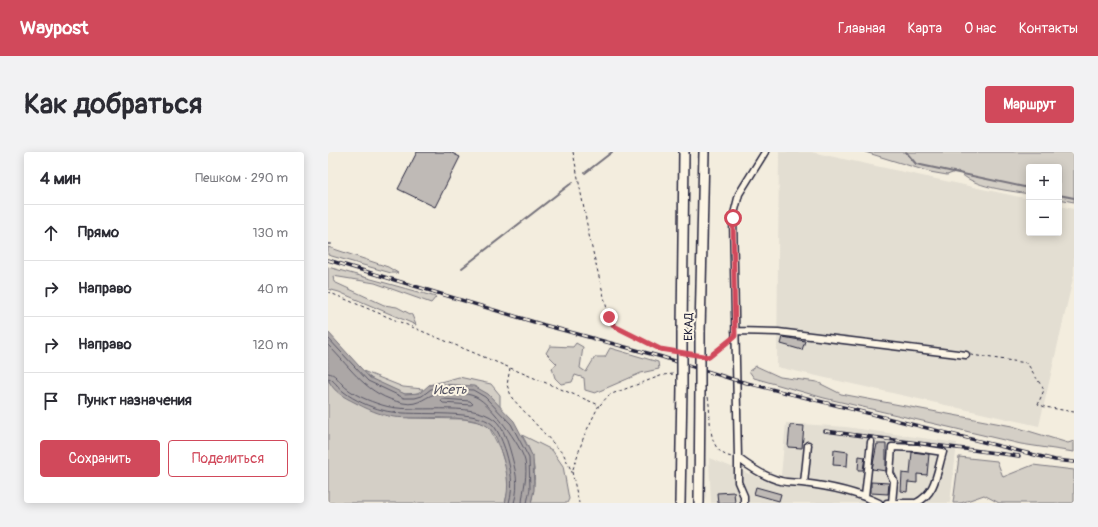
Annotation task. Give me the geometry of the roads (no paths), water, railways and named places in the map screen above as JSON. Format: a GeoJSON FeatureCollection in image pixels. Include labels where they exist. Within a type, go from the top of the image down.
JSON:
{"type":"FeatureCollection","features":[{"type":"Feature","properties":{"kind":"highway","name":"ЕКАД"},"geometry":{"type":"LineString","coordinates":[[680,503],[684,152]]}},
{"type":"Feature","properties":{"kind":"highway","name":"ЕКАД"},"geometry":{"type":"LineString","coordinates":[[699,503],[700,332],[704,152]]}},
{"type":"Feature","properties":{"kind":"lane"},"geometry":{"type":"LineString","coordinates":[[744,503],[744,496],[738,482],[733,218],[740,194],[765,152]]}},
{"type":"Feature","properties":{"kind":"lane"},"geometry":{"type":"LineString","coordinates":[[735,334],[778,332],[966,355]]}},
{"type":"Feature","properties":{"kind":"lane"},"geometry":{"type":"LineString","coordinates":[[865,496],[871,442]]}},
{"type":"Feature","properties":{"kind":"lane"},"geometry":{"type":"LineString","coordinates":[[804,483],[808,445]]}},
{"type":"Feature","properties":{"kind":"lane"},"geometry":{"type":"LineString","coordinates":[[887,503],[892,503],[915,503],[923,500],[933,488],[942,452],[917,448],[892,447],[890,473],[894,481],[892,503]]}},
{"type":"Feature","properties":{"kind":"lane"},"geometry":{"type":"LineString","coordinates":[[738,458],[748,466],[780,481],[804,483],[865,496],[879,503]]}},
{"type":"Feature","properties":{"kind":"water","name":"Исеть"},"geometry":{"type":"Polygon","coordinates":[[[328,332],[370,378],[405,394],[420,393],[429,385],[441,384],[474,386],[488,394],[514,421],[533,457],[534,490],[531,503],[505,503],[508,485],[505,467],[497,439],[487,426],[479,422],[456,418],[404,418],[389,416],[364,407],[336,391],[329,381],[328,332]]]}},
{"type":"Feature","properties":{"kind":"waterway"},"geometry":{"type":"LineString","coordinates":[[585,173],[612,152]]}},
{"type":"Feature","properties":{"kind":"waterway"},"geometry":{"type":"LineString","coordinates":[[906,152],[916,164],[1026,187]]}},
{"type":"Feature","properties":{"kind":"waterway"},"geometry":{"type":"LineString","coordinates":[[462,268],[573,182]]}},
{"type":"Feature","properties":{"kind":"waterway"},"geometry":{"type":"LineString","coordinates":[[1062,196],[1074,198]]}},
{"type":"Feature","properties":{"kind":"railway"},"geometry":{"type":"LineString","coordinates":[[328,260],[544,325],[662,357],[735,380],[1055,460],[1074,462]]}},
{"type":"Feature","properties":{"kind":"railway"},"geometry":{"type":"LineString","coordinates":[[825,431],[1019,456]]}}]}
